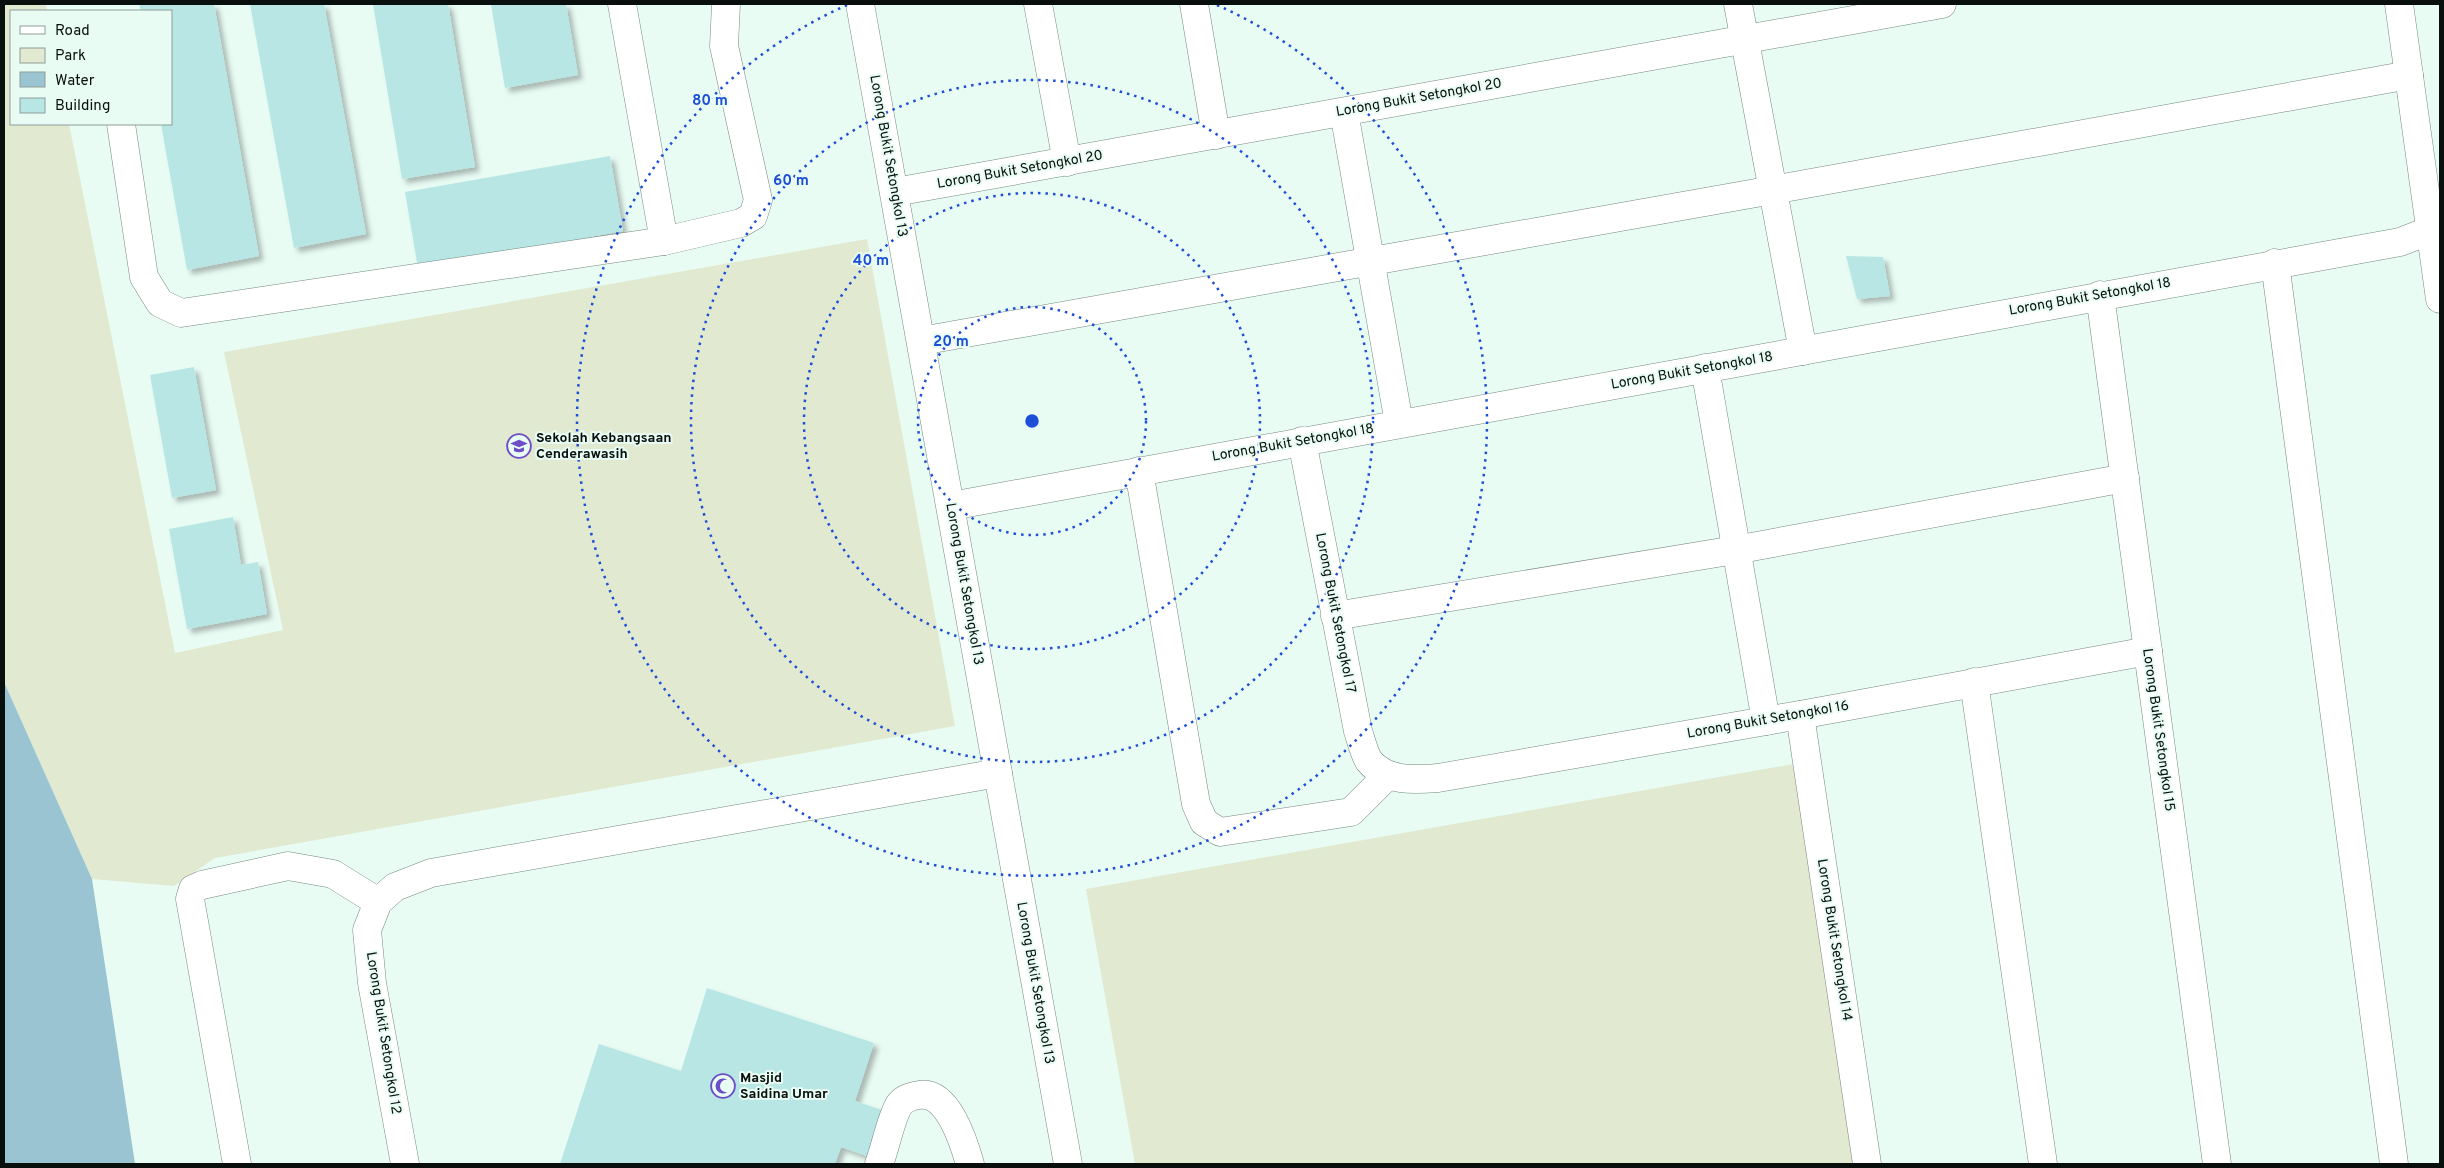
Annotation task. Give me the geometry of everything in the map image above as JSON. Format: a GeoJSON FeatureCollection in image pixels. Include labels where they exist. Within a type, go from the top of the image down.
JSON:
{"type":"FeatureCollection","features":[{"type":"Feature","properties":{"kind":"street"},"geometry":{"type":"LineString","coordinates":[[622,4],[664,241]]}},
{"type":"Feature","properties":{"kind":"street"},"geometry":{"type":"LineString","coordinates":[[121,125],[144,277],[160,303],[181,313],[664,241],[741,224],[753,216],[758,200],[724,46],[726,4]]}},
{"type":"Feature","properties":{"kind":"street","name":"Lorong Bukit Setongkol 13"},"geometry":{"type":"LineString","coordinates":[[860,4],[1068,1164]]}},
{"type":"Feature","properties":{"kind":"street"},"geometry":{"type":"LineString","coordinates":[[1038,4],[1067,162]]}},
{"type":"Feature","properties":{"kind":"street"},"geometry":{"type":"LineString","coordinates":[[1194,4],[1216,135]]}},
{"type":"Feature","properties":{"kind":"street"},"geometry":{"type":"LineString","coordinates":[[1738,4],[1803,351]]}},
{"type":"Feature","properties":{"kind":"street","name":"Lorong Bukit Setongkol 20"},"geometry":{"type":"LineString","coordinates":[[895,192],[1942,4]]}},
{"type":"Feature","properties":{"kind":"street"},"geometry":{"type":"LineString","coordinates":[[2399,4],[2408,75],[2436,226],[2440,299]]}},
{"type":"Feature","properties":{"kind":"street"},"geometry":{"type":"LineString","coordinates":[[921,341],[2408,75]]}},
{"type":"Feature","properties":{"kind":"street"},"geometry":{"type":"LineString","coordinates":[[1344,112],[1399,423]]}},
{"type":"Feature","properties":{"kind":"street","name":"Lorong Bukit Setongkol 18"},"geometry":{"type":"LineString","coordinates":[[950,506],[2100,295],[2400,242],[2436,226]]}},
{"type":"Feature","properties":{"kind":"street"},"geometry":{"type":"LineString","coordinates":[[2276,263],[2394,1164]]}},
{"type":"Feature","properties":{"kind":"street","name":"Lorong Bukit Setongkol 15"},"geometry":{"type":"LineString","coordinates":[[2100,295],[2217,1164]]}},
{"type":"Feature","properties":{"kind":"street"},"geometry":{"type":"LineString","coordinates":[[1705,368],[1766,721]]}},
{"type":"Feature","properties":{"kind":"street","name":"Lorong Bukit Setongkol 17"},"geometry":{"type":"LineString","coordinates":[[1302,441],[1358,731],[1369,760],[1388,775]]}},
{"type":"Feature","properties":{"kind":"street"},"geometry":{"type":"LineString","coordinates":[[1140,471],[1196,804],[1204,822],[1220,832],[1351,812],[1388,775]]}},
{"type":"Feature","properties":{"kind":"street"},"geometry":{"type":"LineString","coordinates":[[1335,616],[1735,550],[2125,478]]}},
{"type":"Feature","properties":{"kind":"street","name":"Lorong Bukit Setongkol 16"},"geometry":{"type":"LineString","coordinates":[[1388,775],[1412,780],[1438,778],[1800,715],[2148,651]]}},
{"type":"Feature","properties":{"kind":"street"},"geometry":{"type":"LineString","coordinates":[[1974,682],[2043,1164]]}},
{"type":"Feature","properties":{"kind":"street","name":"Lorong Bukit Setongkol 14"},"geometry":{"type":"LineString","coordinates":[[1800,715],[1867,1164]]}},
{"type":"Feature","properties":{"kind":"street"},"geometry":{"type":"LineString","coordinates":[[237,1164],[190,899],[194,889],[202,885],[288,866],[333,874],[378,902],[396,887],[431,873],[998,773]]}},
{"type":"Feature","properties":{"kind":"street","name":"Lorong Bukit Setongkol 12"},"geometry":{"type":"LineString","coordinates":[[378,902],[367,930],[372,983],[405,1164]]}},
{"type":"Feature","properties":{"kind":"street"},"geometry":{"type":"LineString","coordinates":[[880,1164],[899,1105],[912,1096],[924,1094],[940,1102],[950,1116],[960,1132],[970,1164]]}},
{"type":"Feature","properties":{"kind":"green space"},"geometry":{"type":"Polygon","coordinates":[[[4,4],[46,4],[47,10],[10,10],[10,125],[69,125],[175,653],[283,630],[224,352],[867,239],[955,726],[215,858],[174,886],[92,879],[4,682],[4,4]]]}},
{"type":"Feature","properties":{"kind":"green space"},"geometry":{"type":"Polygon","coordinates":[[[1793,764],[1856,1164],[1135,1164],[1086,889],[1793,764]]]}},
{"type":"Feature","properties":{"kind":"water"},"geometry":{"type":"Polygon","coordinates":[[[4,682],[92,879],[135,1164],[4,1164],[4,682]]]}},
{"type":"Feature","properties":{"kind":"building"},"geometry":{"type":"Polygon","coordinates":[[[139,4],[214,4],[259,256],[187,270],[161,125],[172,125],[172,10],[141,10],[139,4]]]}},
{"type":"Feature","properties":{"kind":"building"},"geometry":{"type":"Polygon","coordinates":[[[250,4],[324,4],[366,234],[294,248],[250,4]]]}},
{"type":"Feature","properties":{"kind":"building"},"geometry":{"type":"Polygon","coordinates":[[[373,4],[448,4],[475,167],[402,179],[373,4]]]}},
{"type":"Feature","properties":{"kind":"building"},"geometry":{"type":"Polygon","coordinates":[[[491,4],[566,4],[578,75],[505,88],[491,4]]]}},
{"type":"Feature","properties":{"kind":"building"},"geometry":{"type":"Polygon","coordinates":[[[610,156],[623,231],[418,268],[405,192],[610,156]]]}},
{"type":"Feature","properties":{"kind":"building"},"geometry":{"type":"Polygon","coordinates":[[[1846,256],[1883,257],[1890,296],[1857,299],[1846,256]]]}},
{"type":"Feature","properties":{"kind":"building"},"geometry":{"type":"Polygon","coordinates":[[[194,367],[216,490],[172,498],[150,375],[194,367]]]}},
{"type":"Feature","properties":{"kind":"building"},"geometry":{"type":"Polygon","coordinates":[[[233,517],[241,565],[258,562],[267,614],[187,629],[169,529],[233,517]]]}},
{"type":"Feature","properties":{"kind":"building","name":"Masjid Saidina Umar"},"geometry":{"type":"Polygon","coordinates":[[[707,988],[874,1043],[855,1101],[888,1112],[873,1158],[841,1147],[835,1164],[560,1164],[599,1044],[681,1071],[707,988]]]}},
{"type":"Feature","properties":{"kind":"place","name":"Sekolah Kebangsaan Cenderawasih"},"geometry":{"type":"Point","coordinates":[519,446]}},
{"type":"Feature","properties":{"kind":"place","name":"Masjid Saidina Umar"},"geometry":{"type":"Point","coordinates":[723,1086]}}]}
